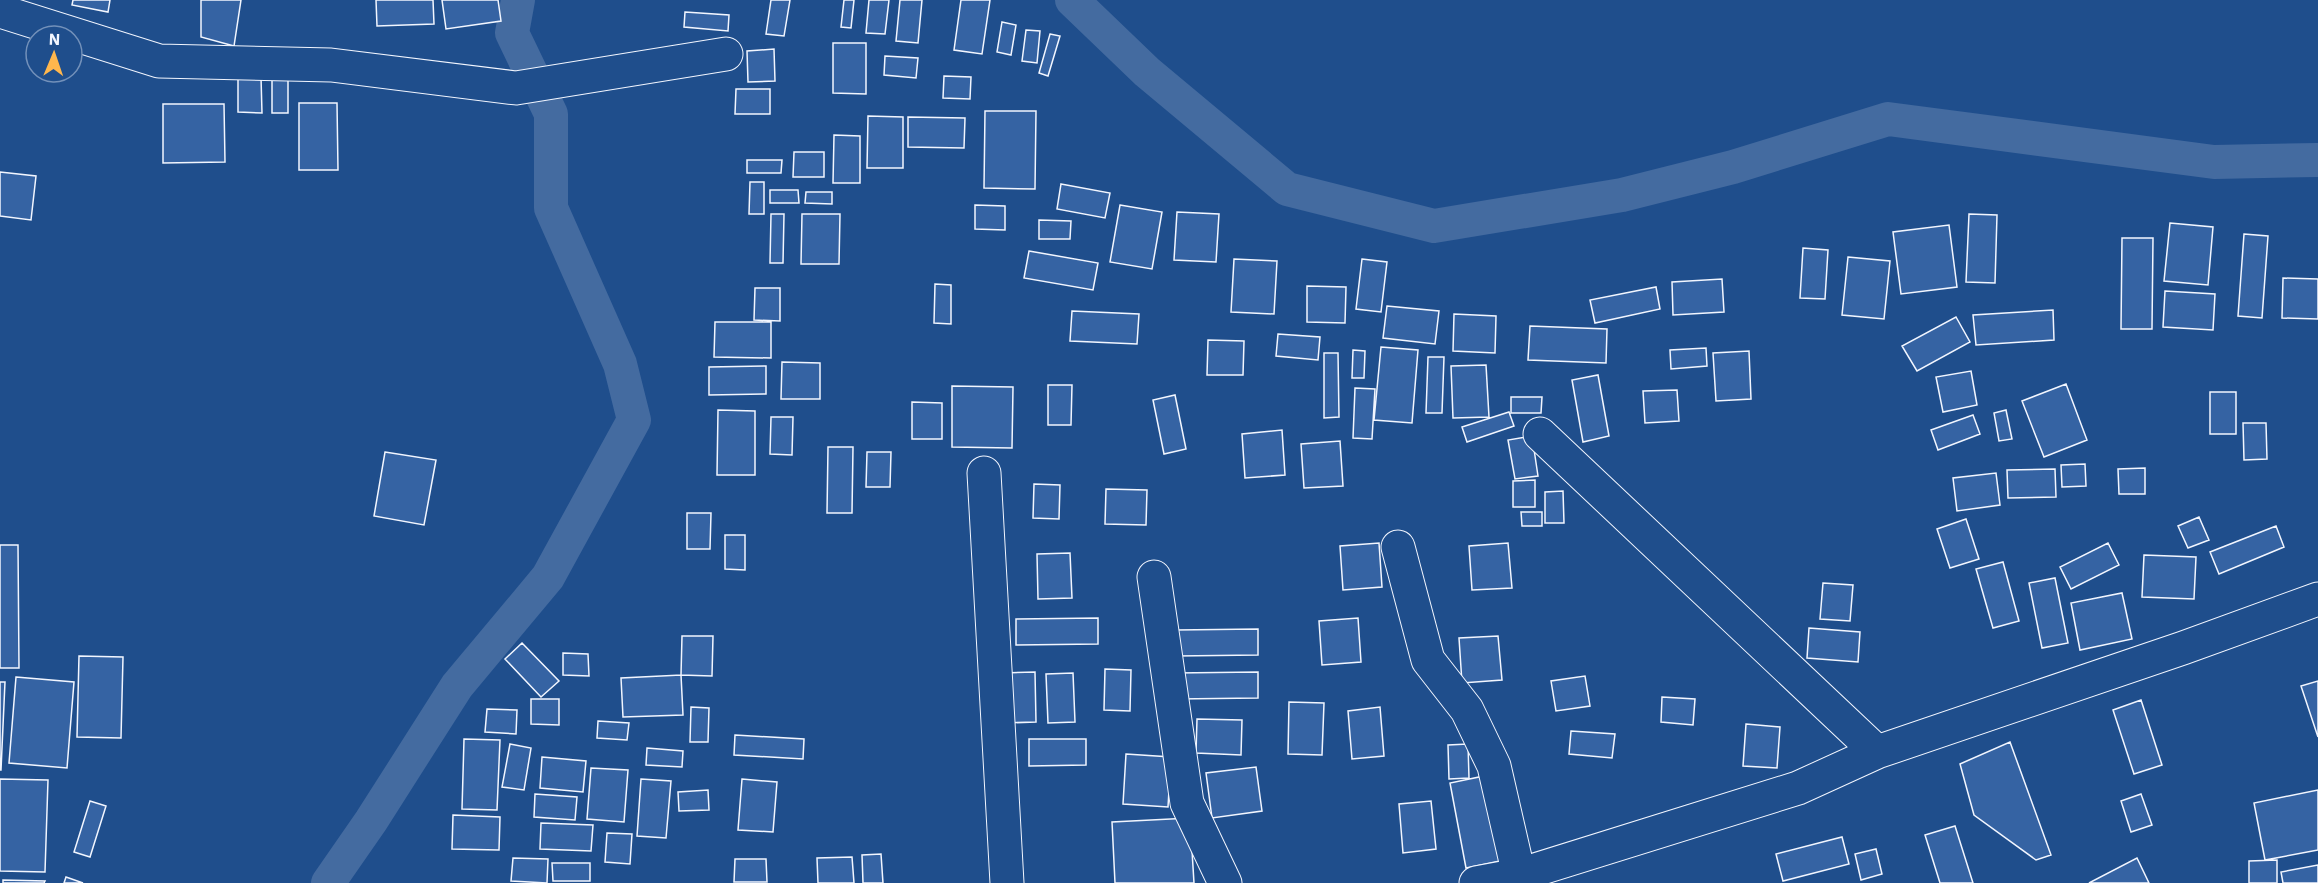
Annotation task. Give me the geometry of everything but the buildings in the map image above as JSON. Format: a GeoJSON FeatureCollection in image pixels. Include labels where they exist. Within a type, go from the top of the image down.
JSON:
{"type":"FeatureCollection","features":[{"type":"Feature","properties":{"kind":"street"},"geometry":{"type":"LineString","coordinates":[[0,11],[159,61],[331,65],[516,88],[726,54]]}},
{"type":"Feature","properties":{"kind":"street"},"geometry":{"type":"LineString","coordinates":[[1540,434],[1877,752]]}},
{"type":"Feature","properties":{"kind":"street"},"geometry":{"type":"LineString","coordinates":[[984,473],[1007,883]]}},
{"type":"Feature","properties":{"kind":"street"},"geometry":{"type":"LineString","coordinates":[[1398,547],[1428,660],[1467,710],[1494,766],[1519,875]]}},
{"type":"Feature","properties":{"kind":"street"},"geometry":{"type":"LineString","coordinates":[[1154,577],[1187,803],[1225,883]]}},
{"type":"Feature","properties":{"kind":"street"},"geometry":{"type":"LineString","coordinates":[[1476,883],[1519,875],[1798,788],[1877,752],[2183,648],[2318,599]]}},
{"type":"Feature","properties":{"kind":"waterway"},"geometry":{"type":"LineString","coordinates":[[328,883],[371,821],[457,686],[548,577],[634,420],[620,364],[551,208],[551,114],[512,33],[518,0]]}},
{"type":"Feature","properties":{"kind":"waterway"},"geometry":{"type":"LineString","coordinates":[[1072,0],[1147,72],[1287,189],[1434,226],[1622,195],[1733,167],[1888,119],[2214,162],[2318,160]]}}]}
